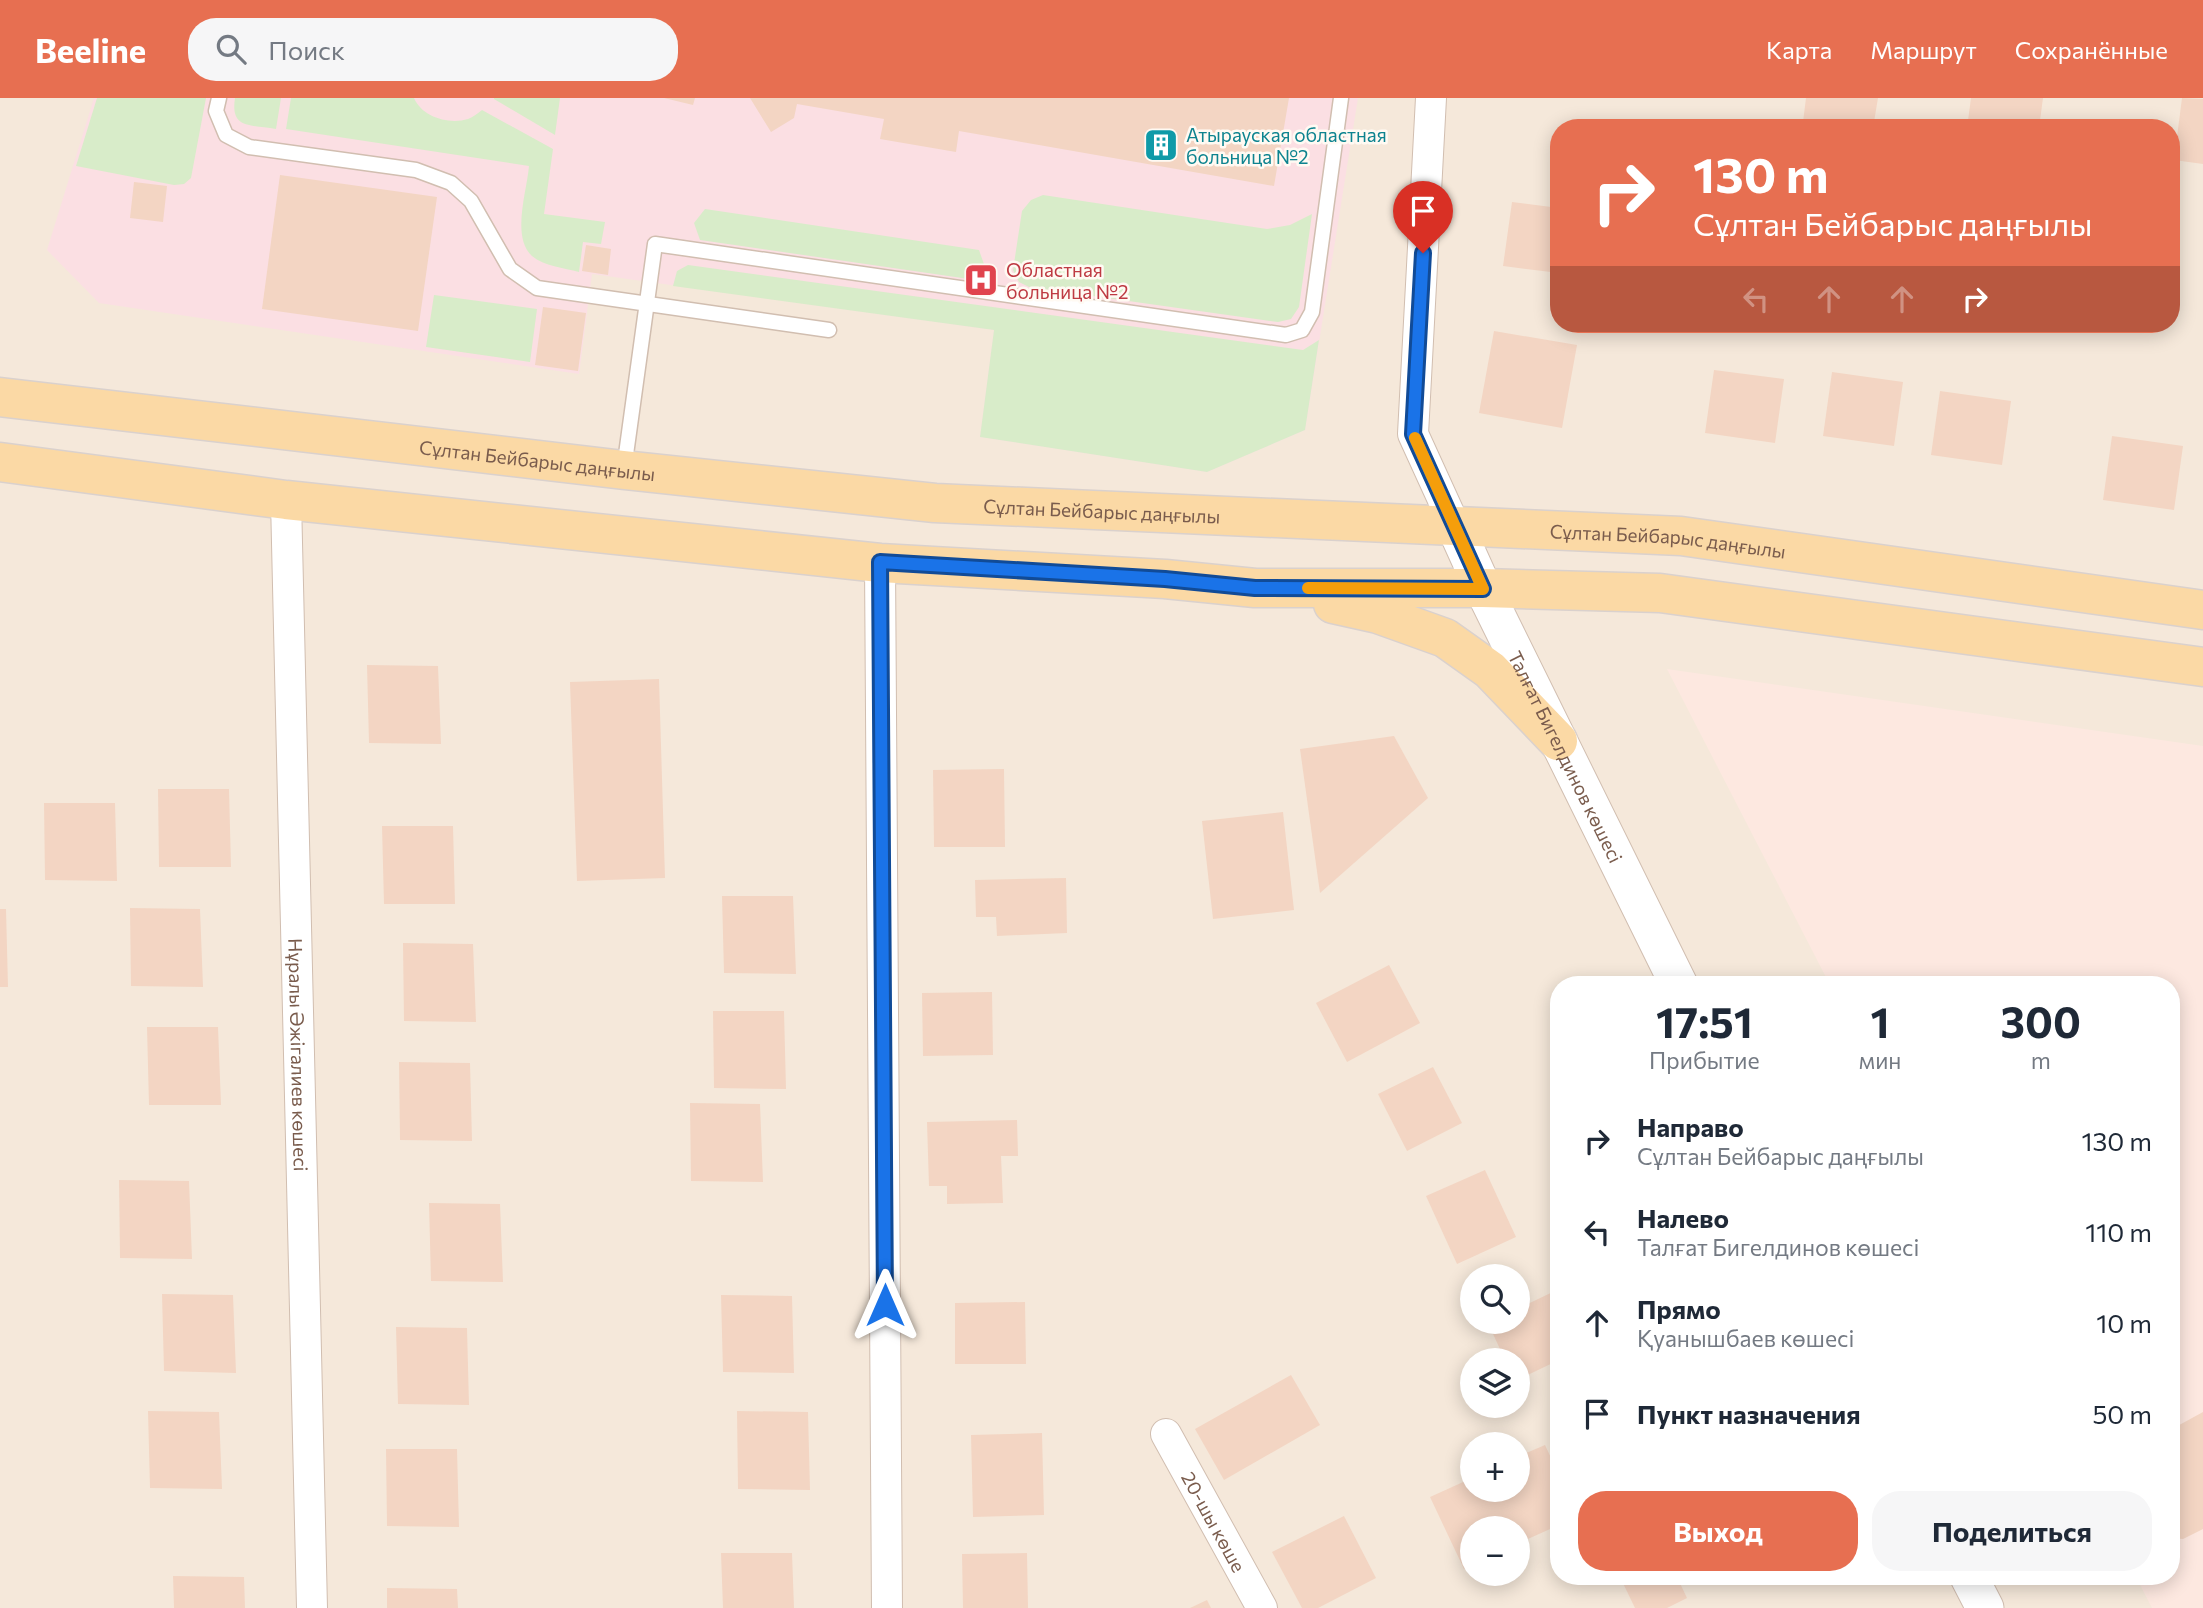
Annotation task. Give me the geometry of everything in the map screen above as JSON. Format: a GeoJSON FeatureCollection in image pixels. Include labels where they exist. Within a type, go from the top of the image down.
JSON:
{"type":"FeatureCollection","features":[{"type":"Feature","properties":{"kind":"main road","name":"Сұлтан Бейбарыс даңғылы"},"geometry":{"type":"LineString","coordinates":[[0,397],[624,470],[934,503],[1681,536],[2203,610]]}},
{"type":"Feature","properties":{"kind":"main road"},"geometry":{"type":"LineString","coordinates":[[0,462],[286,500],[880,562],[1165,579],[1255,588],[1660,593],[2203,667]]}},
{"type":"Feature","properties":{"kind":"main road"},"geometry":{"type":"LineString","coordinates":[[1255,588],[1378,614],[1444,638],[1490,670],[1559,741]]}},
{"type":"Feature","properties":{"kind":"street"},"geometry":{"type":"LineString","coordinates":[[1431,98],[1413,434],[1455,526]]}},
{"type":"Feature","properties":{"kind":"street","name":"Нұралы Әжiгалиев көшесi"},"geometry":{"type":"LineString","coordinates":[[286,500],[312,1608]]}},
{"type":"Feature","properties":{"kind":"street","name":"Талғат Бигелдинов көшесі"},"geometry":{"type":"LineString","coordinates":[[1455,526],[1483,589],[1675,976]]}},
{"type":"Feature","properties":{"kind":"street"},"geometry":{"type":"LineString","coordinates":[[880,562],[887,1608]]}},
{"type":"Feature","properties":{"kind":"street","name":"20-шы көше"},"geometry":{"type":"LineString","coordinates":[[1166,1434],[1262,1608]]}},
{"type":"Feature","properties":{"kind":"street"},"geometry":{"type":"LineString","coordinates":[[1973,1585],[1985,1608]]}},
{"type":"Feature","properties":{"kind":"lane"},"geometry":{"type":"LineString","coordinates":[[219,98],[216,111],[226,135],[248,147],[416,170],[451,183],[471,201],[510,269],[537,288],[829,330]]}},
{"type":"Feature","properties":{"kind":"lane"},"geometry":{"type":"LineString","coordinates":[[1330,98],[1338,120]]}},
{"type":"Feature","properties":{"kind":"lane"},"geometry":{"type":"LineString","coordinates":[[624,470],[655,244],[1286,335],[1302,330],[1312,312],[1340,98]]}},
{"type":"Feature","properties":{"kind":"shaded area"},"geometry":{"type":"Polygon","coordinates":[[[0,98],[2203,98],[2203,1608],[0,1608],[0,98]]]}},
{"type":"Feature","properties":{"kind":"shaded area","name":"Областная больница №2"},"geometry":{"type":"Polygon","coordinates":[[[94,98],[1358,98],[1305,430],[1207,472],[980,437],[994,330],[592,274],[579,374],[99,303],[47,250],[94,98]]]}},
{"type":"Feature","properties":{"kind":"shaded area"},"geometry":{"type":"Polygon","coordinates":[[[1667,669],[2203,746],[2203,1608],[2152,1608],[2140,1585],[2180,1585],[2180,976],[1825,976],[1667,669]]]}},
{"type":"Feature","properties":{"kind":"green space"},"geometry":{"type":"Polygon","coordinates":[[[97,98],[206,98],[191,178],[184,184],[174,185],[76,166],[97,98]]]}},
{"type":"Feature","properties":{"kind":"green space"},"geometry":{"type":"Polygon","coordinates":[[[235,98],[281,98],[276,129],[239,121],[234,108],[235,98]]]}},
{"type":"Feature","properties":{"kind":"green space"},"geometry":{"type":"Polygon","coordinates":[[[291,98],[414,98],[430,115],[453,121],[468,119],[482,110],[553,149],[544,214],[605,222],[601,244],[583,242],[579,272],[542,262],[532,256],[522,237],[522,213],[529,166],[286,129],[291,98]]]}},
{"type":"Feature","properties":{"kind":"green space"},"geometry":{"type":"Polygon","coordinates":[[[560,98],[555,135],[494,99],[560,98]]]}},
{"type":"Feature","properties":{"kind":"green space"},"geometry":{"type":"Polygon","coordinates":[[[1043,195],[1267,229],[1290,225],[1312,214],[1299,307],[1291,319],[1278,322],[1029,287],[1019,282],[1013,270],[1022,211],[1031,200],[1043,195]]]}},
{"type":"Feature","properties":{"kind":"green space"},"geometry":{"type":"Polygon","coordinates":[[[705,209],[979,250],[985,267],[976,280],[700,240],[694,223],[705,209]]]}},
{"type":"Feature","properties":{"kind":"green space"},"geometry":{"type":"Polygon","coordinates":[[[688,265],[1303,350],[1319,340],[1305,430],[1207,472],[980,437],[994,330],[673,286],[677,271],[688,265]]]}},
{"type":"Feature","properties":{"kind":"green space"},"geometry":{"type":"Polygon","coordinates":[[[434,295],[537,309],[530,362],[426,347],[434,295]]]}},
{"type":"Feature","properties":{"kind":"building"},"geometry":{"type":"Polygon","coordinates":[[[664,98],[695,98],[693,105],[664,98]]]}},
{"type":"Feature","properties":{"kind":"building","name":"Атырауская областная больница №2"},"geometry":{"type":"Polygon","coordinates":[[[750,98],[1289,98],[1274,186],[959,131],[956,152],[880,139],[884,119],[797,104],[794,118],[771,132],[750,98]]]}},
{"type":"Feature","properties":{"kind":"building"},"geometry":{"type":"Polygon","coordinates":[[[1806,98],[1878,98],[1874,119],[1803,119],[1806,98]]]}},
{"type":"Feature","properties":{"kind":"building"},"geometry":{"type":"Polygon","coordinates":[[[1971,98],[2043,98],[2040,119],[1968,119],[1971,98]]]}},
{"type":"Feature","properties":{"kind":"building"},"geometry":{"type":"Polygon","coordinates":[[[2182,98],[2203,99],[2203,164],[2180,161],[2182,98]]]}},
{"type":"Feature","properties":{"kind":"building"},"geometry":{"type":"Polygon","coordinates":[[[280,175],[437,197],[418,331],[262,309],[280,175]]]}},
{"type":"Feature","properties":{"kind":"building"},"geometry":{"type":"Polygon","coordinates":[[[134,182],[167,186],[163,222],[130,218],[134,182]]]}},
{"type":"Feature","properties":{"kind":"building"},"geometry":{"type":"Polygon","coordinates":[[[1512,202],[1550,207],[1550,272],[1503,266],[1512,202]]]}},
{"type":"Feature","properties":{"kind":"building"},"geometry":{"type":"Polygon","coordinates":[[[586,245],[611,249],[608,275],[582,271],[586,245]]]}},
{"type":"Feature","properties":{"kind":"building"},"geometry":{"type":"Polygon","coordinates":[[[543,307],[586,313],[578,371],[535,365],[543,307]]]}},
{"type":"Feature","properties":{"kind":"building"},"geometry":{"type":"Polygon","coordinates":[[[1494,331],[1577,345],[1562,428],[1479,413],[1494,331]]]}},
{"type":"Feature","properties":{"kind":"building"},"geometry":{"type":"Polygon","coordinates":[[[1714,370],[1784,379],[1775,443],[1705,433],[1714,370]]]}},
{"type":"Feature","properties":{"kind":"building"},"geometry":{"type":"Polygon","coordinates":[[[1832,372],[1903,382],[1894,446],[1823,436],[1832,372]]]}},
{"type":"Feature","properties":{"kind":"building"},"geometry":{"type":"Polygon","coordinates":[[[1940,391],[2011,401],[2002,465],[1931,455],[1940,391]]]}},
{"type":"Feature","properties":{"kind":"building"},"geometry":{"type":"Polygon","coordinates":[[[2112,436],[2183,446],[2174,510],[2103,500],[2112,436]]]}},
{"type":"Feature","properties":{"kind":"building"},"geometry":{"type":"Polygon","coordinates":[[[367,665],[438,666],[441,744],[369,743],[367,665]]]}},
{"type":"Feature","properties":{"kind":"building"},"geometry":{"type":"Polygon","coordinates":[[[659,679],[665,878],[577,881],[570,682],[659,679]]]}},
{"type":"Feature","properties":{"kind":"building"},"geometry":{"type":"Polygon","coordinates":[[[1394,736],[1428,798],[1320,893],[1300,749],[1394,736]]]}},
{"type":"Feature","properties":{"kind":"building"},"geometry":{"type":"Polygon","coordinates":[[[1004,769],[1005,847],[934,847],[933,770],[1004,769]]]}},
{"type":"Feature","properties":{"kind":"building"},"geometry":{"type":"Polygon","coordinates":[[[158,789],[229,789],[231,867],[159,867],[158,789]]]}},
{"type":"Feature","properties":{"kind":"building"},"geometry":{"type":"Polygon","coordinates":[[[44,803],[115,803],[117,881],[45,880],[44,803]]]}},
{"type":"Feature","properties":{"kind":"building"},"geometry":{"type":"Polygon","coordinates":[[[1283,812],[1294,910],[1213,919],[1202,821],[1283,812]]]}},
{"type":"Feature","properties":{"kind":"building"},"geometry":{"type":"Polygon","coordinates":[[[382,826],[453,826],[455,904],[384,904],[382,826]]]}},
{"type":"Feature","properties":{"kind":"building"},"geometry":{"type":"Polygon","coordinates":[[[1066,878],[1067,933],[997,936],[996,917],[976,917],[975,880],[1066,878]]]}},
{"type":"Feature","properties":{"kind":"building"},"geometry":{"type":"Polygon","coordinates":[[[722,896],[793,896],[796,974],[724,973],[722,896]]]}},
{"type":"Feature","properties":{"kind":"building"},"geometry":{"type":"Polygon","coordinates":[[[130,908],[200,909],[203,987],[131,986],[130,908]]]}},
{"type":"Feature","properties":{"kind":"building"},"geometry":{"type":"Polygon","coordinates":[[[0,909],[6,909],[8,987],[0,987],[0,909]]]}},
{"type":"Feature","properties":{"kind":"building"},"geometry":{"type":"Polygon","coordinates":[[[403,943],[473,944],[476,1022],[404,1021],[403,943]]]}},
{"type":"Feature","properties":{"kind":"building"},"geometry":{"type":"Polygon","coordinates":[[[1389,965],[1420,1023],[1347,1062],[1316,1003],[1389,965]]]}},
{"type":"Feature","properties":{"kind":"building"},"geometry":{"type":"Polygon","coordinates":[[[992,992],[993,1055],[923,1056],[922,993],[992,992]]]}},
{"type":"Feature","properties":{"kind":"building"},"geometry":{"type":"Polygon","coordinates":[[[713,1011],[784,1011],[786,1089],[714,1088],[713,1011]]]}},
{"type":"Feature","properties":{"kind":"building"},"geometry":{"type":"Polygon","coordinates":[[[147,1027],[218,1027],[221,1105],[149,1105],[147,1027]]]}},
{"type":"Feature","properties":{"kind":"building"},"geometry":{"type":"Polygon","coordinates":[[[399,1062],[470,1063],[472,1141],[400,1140],[399,1062]]]}},
{"type":"Feature","properties":{"kind":"building"},"geometry":{"type":"Polygon","coordinates":[[[1433,1067],[1462,1123],[1407,1151],[1378,1094],[1433,1067]]]}},
{"type":"Feature","properties":{"kind":"building"},"geometry":{"type":"Polygon","coordinates":[[[690,1103],[760,1104],[763,1182],[691,1181],[690,1103]]]}},
{"type":"Feature","properties":{"kind":"building"},"geometry":{"type":"Polygon","coordinates":[[[1017,1120],[1018,1156],[1001,1156],[1003,1203],[947,1204],[947,1186],[929,1186],[927,1122],[1017,1120]]]}},
{"type":"Feature","properties":{"kind":"building"},"geometry":{"type":"Polygon","coordinates":[[[1485,1170],[1516,1237],[1457,1264],[1426,1196],[1485,1170]]]}},
{"type":"Feature","properties":{"kind":"building"},"geometry":{"type":"Polygon","coordinates":[[[119,1180],[189,1181],[192,1259],[120,1258],[119,1180]]]}},
{"type":"Feature","properties":{"kind":"building"},"geometry":{"type":"Polygon","coordinates":[[[429,1203],[500,1204],[503,1282],[431,1281],[429,1203]]]}},
{"type":"Feature","properties":{"kind":"building"},"geometry":{"type":"Polygon","coordinates":[[[1550,1293],[1550,1364],[1530,1374],[1530,1348],[1499,1348],[1493,1334],[1530,1334],[1530,1303],[1550,1293]]]}},
{"type":"Feature","properties":{"kind":"building"},"geometry":{"type":"Polygon","coordinates":[[[162,1294],[233,1295],[236,1373],[164,1371],[162,1294]]]}},
{"type":"Feature","properties":{"kind":"building"},"geometry":{"type":"Polygon","coordinates":[[[721,1295],[792,1296],[794,1373],[723,1372],[721,1295]]]}},
{"type":"Feature","properties":{"kind":"building"},"geometry":{"type":"Polygon","coordinates":[[[1025,1302],[1026,1364],[955,1364],[955,1303],[1025,1302]]]}},
{"type":"Feature","properties":{"kind":"building"},"geometry":{"type":"Polygon","coordinates":[[[396,1327],[467,1328],[469,1405],[398,1404],[396,1327]]]}},
{"type":"Feature","properties":{"kind":"building"},"geometry":{"type":"Polygon","coordinates":[[[1291,1375],[1320,1425],[1224,1480],[1195,1429],[1291,1375]]]}},
{"type":"Feature","properties":{"kind":"building"},"geometry":{"type":"Polygon","coordinates":[[[148,1411],[219,1412],[222,1489],[150,1488],[148,1411]]]}},
{"type":"Feature","properties":{"kind":"building"},"geometry":{"type":"Polygon","coordinates":[[[737,1411],[808,1412],[810,1490],[738,1489],[737,1411]]]}},
{"type":"Feature","properties":{"kind":"building"},"geometry":{"type":"Polygon","coordinates":[[[2203,1412],[2203,1529],[2183,1539],[2180,1539],[2180,1425],[2203,1412]]]}},
{"type":"Feature","properties":{"kind":"building"},"geometry":{"type":"Polygon","coordinates":[[[1042,1433],[1044,1515],[973,1517],[971,1435],[1042,1433]]]}},
{"type":"Feature","properties":{"kind":"building"},"geometry":{"type":"Polygon","coordinates":[[[1545,1445],[1550,1456],[1550,1529],[1530,1538],[1530,1516],[1460,1516],[1460,1561],[1430,1497],[1460,1483],[1460,1502],[1530,1502],[1530,1451],[1545,1445]]]}},
{"type":"Feature","properties":{"kind":"building"},"geometry":{"type":"Polygon","coordinates":[[[386,1449],[457,1449],[459,1527],[387,1526],[386,1449]]]}},
{"type":"Feature","properties":{"kind":"building"},"geometry":{"type":"Polygon","coordinates":[[[1344,1516],[1376,1578],[1318,1608],[1302,1608],[1272,1552],[1344,1516]]]}},
{"type":"Feature","properties":{"kind":"building"},"geometry":{"type":"Polygon","coordinates":[[[721,1553],[792,1553],[794,1608],[723,1608],[721,1553]]]}},
{"type":"Feature","properties":{"kind":"building"},"geometry":{"type":"Polygon","coordinates":[[[1027,1553],[1028,1608],[963,1608],[962,1554],[1027,1553]]]}},
{"type":"Feature","properties":{"kind":"building"},"geometry":{"type":"Polygon","coordinates":[[[173,1576],[244,1577],[245,1608],[174,1608],[173,1576]]]}},
{"type":"Feature","properties":{"kind":"building"},"geometry":{"type":"Polygon","coordinates":[[[1624,1585],[1681,1585],[1687,1598],[1667,1608],[1635,1608],[1624,1585]]]}},
{"type":"Feature","properties":{"kind":"building"},"geometry":{"type":"Polygon","coordinates":[[[387,1588],[457,1589],[458,1608],[387,1608],[387,1588]]]}},
{"type":"Feature","properties":{"kind":"building"},"geometry":{"type":"Polygon","coordinates":[[[1207,1600],[1211,1608],[1190,1608],[1207,1600]]]}},
{"type":"Feature","properties":{"kind":"slow traffic"},"geometry":{"type":"LineString","coordinates":[[1308,588],[1483,589],[1415,438]]}},
{"type":"Feature","properties":{"kind":"place","name":"Атырауская областная больница №2"},"geometry":{"type":"Point","coordinates":[1161,145]}},
{"type":"Feature","properties":{"kind":"place","name":"Областная больница №2"},"geometry":{"type":"Point","coordinates":[981,280]}},
{"type":"Feature","properties":{"kind":"route"},"geometry":{"type":"LineString","coordinates":[[885,1305],[880,562],[1165,579],[1255,588],[1483,589],[1413,434],[1423,253]]}}]}
